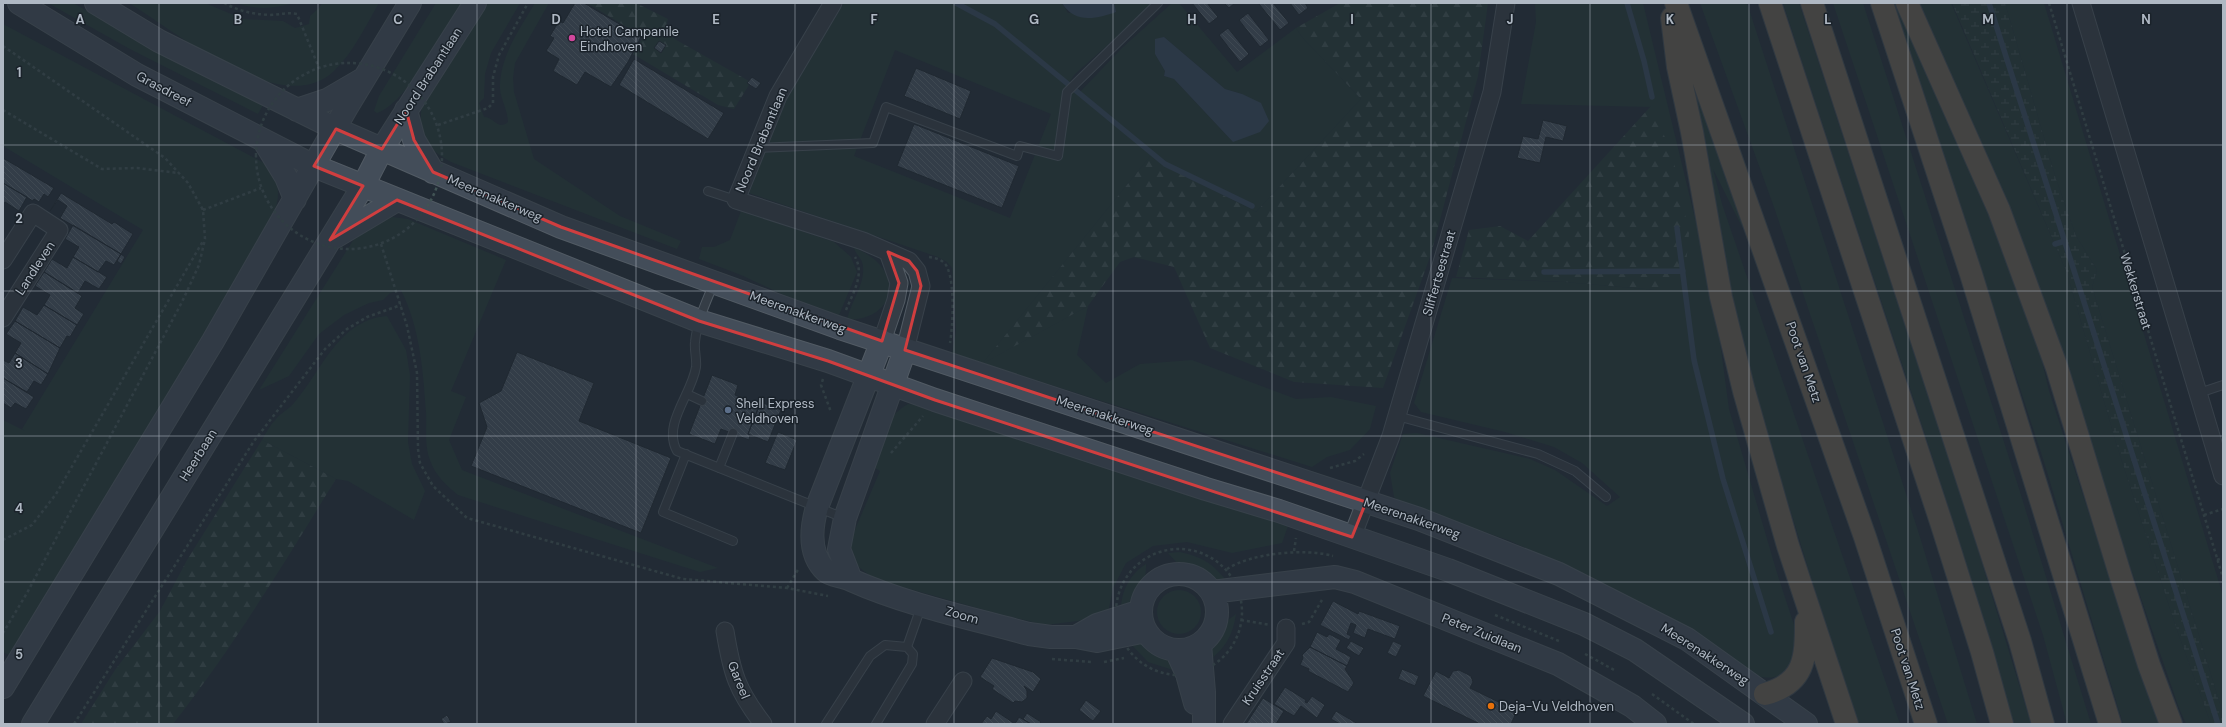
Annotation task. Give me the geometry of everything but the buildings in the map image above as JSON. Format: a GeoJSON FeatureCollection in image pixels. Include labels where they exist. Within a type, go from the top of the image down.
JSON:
{"type":"FeatureCollection","features":[{"type":"Feature","properties":{"kind":"highway"},"geometry":{"type":"LineString","coordinates":[[1671,3],[1678,67],[1692,132],[1721,297],[1746,398],[1805,603],[1846,724]]}},
{"type":"Feature","properties":{"kind":"highway","name":"Poot van Metz"},"geometry":{"type":"LineString","coordinates":[[1676,3],[1865,537],[1926,724]]}},
{"type":"Feature","properties":{"kind":"highway"},"geometry":{"type":"LineString","coordinates":[[1770,3],[1940,517],[1982,652],[2002,724]]}},
{"type":"Feature","properties":{"kind":"highway"},"geometry":{"type":"LineString","coordinates":[[1812,3],[2001,583],[2043,724]]}},
{"type":"Feature","properties":{"kind":"highway"},"geometry":{"type":"LineString","coordinates":[[1882,3],[1974,281],[2110,724]]}},
{"type":"Feature","properties":{"kind":"highway"},"geometry":{"type":"LineString","coordinates":[[1907,3],[1999,210],[2036,310],[2057,368],[2140,637],[2171,724]]}},
{"type":"Feature","properties":{"kind":"highway"},"geometry":{"type":"LineString","coordinates":[[1766,694],[1785,686],[1802,667],[1806,652],[1805,603]]}},
{"type":"Feature","properties":{"kind":"main road","name":"Grasdreef"},"geometry":{"type":"LineString","coordinates":[[19,3],[137,75],[314,166],[363,186]]}},
{"type":"Feature","properties":{"kind":"main road"},"geometry":{"type":"LineString","coordinates":[[96,3],[159,41],[336,129]]}},
{"type":"Feature","properties":{"kind":"main road"},"geometry":{"type":"LineString","coordinates":[[3,687],[213,341],[410,3]]}},
{"type":"Feature","properties":{"kind":"main road","name":"Noord Brabantlaan"},"geometry":{"type":"LineString","coordinates":[[363,186],[382,149],[475,3]]}},
{"type":"Feature","properties":{"kind":"main road"},"geometry":{"type":"LineString","coordinates":[[297,110],[327,100],[366,77]]}},
{"type":"Feature","properties":{"kind":"main road"},"geometry":{"type":"LineString","coordinates":[[406,110],[414,140],[433,172]]}},
{"type":"Feature","properties":{"kind":"main road","name":"Meerenakkerweg"},"geometry":{"type":"LineString","coordinates":[[336,129],[561,227],[715,281],[840,328],[1366,502],[1420,518],[1559,574],[1687,639],[1806,724]]}},
{"type":"Feature","properties":{"kind":"main road"},"geometry":{"type":"LineString","coordinates":[[264,141],[286,177],[295,198]]}},
{"type":"Feature","properties":{"kind":"main road"},"geometry":{"type":"LineString","coordinates":[[363,186],[699,321],[869,376],[935,400],[1206,489],[1279,510],[1448,570],[1584,624],[1635,650],[1743,724]]}},
{"type":"Feature","properties":{"kind":"main road","name":"Heerbaan"},"geometry":{"type":"LineString","coordinates":[[33,724],[363,186]]}},
{"type":"Feature","properties":{"kind":"main road"},"geometry":{"type":"LineString","coordinates":[[330,240],[397,200]]}},
{"type":"Feature","properties":{"kind":"main road","name":"Zoom"},"geometry":{"type":"LineString","coordinates":[[882,341],[817,507],[813,523],[812,541],[818,559],[826,572],[851,580],[879,592],[1029,634],[1051,637],[1076,637],[1097,641],[1118,627],[1143,621]]}},
{"type":"Feature","properties":{"kind":"main road"},"geometry":{"type":"LineString","coordinates":[[851,580],[839,549],[845,518],[905,350]]}},
{"type":"Feature","properties":{"kind":"main road"},"geometry":{"type":"LineString","coordinates":[[1181,574],[1194,577],[1204,583],[1214,601],[1216,623],[1210,635],[1200,644],[1188,649],[1176,650],[1158,644],[1143,621],[1143,600],[1149,589],[1158,580],[1169,576],[1181,574]]}},
{"type":"Feature","properties":{"kind":"main road","name":"Peter Zuidlaan"},"geometry":{"type":"LineString","coordinates":[[1214,601],[1297,582],[1335,577],[1355,582],[1544,657],[1590,681],[1632,706],[1655,724]]}},
{"type":"Feature","properties":{"kind":"main road"},"geometry":{"type":"LineString","coordinates":[[1200,644],[1204,692],[1204,724]]}},
{"type":"Feature","properties":{"kind":"main road"},"geometry":{"type":"LineString","coordinates":[[1176,650],[1187,674],[1191,694],[1204,724]]}},
{"type":"Feature","properties":{"kind":"street","name":"Noord Brabantlaan"},"geometry":{"type":"LineString","coordinates":[[833,3],[778,96],[736,200],[863,241],[909,261],[918,271],[921,286],[905,350]]}},
{"type":"Feature","properties":{"kind":"street","name":"Sliffertsestraat"},"geometry":{"type":"LineString","coordinates":[[1352,536],[1397,416],[1492,92],[1506,3]]}},
{"type":"Feature","properties":{"kind":"street"},"geometry":{"type":"LineString","coordinates":[[2081,3],[2223,476]]}},
{"type":"Feature","properties":{"kind":"street","name":"Landleven"},"geometry":{"type":"LineString","coordinates":[[3,260],[33,213],[59,230],[3,318]]}},
{"type":"Feature","properties":{"kind":"street"},"geometry":{"type":"LineString","coordinates":[[882,341],[896,300],[899,283],[888,252]]}},
{"type":"Feature","properties":{"kind":"street","name":"Kruisstraat"},"geometry":{"type":"LineString","coordinates":[[1232,724],[1286,643],[1286,628]]}},
{"type":"Feature","properties":{"kind":"street","name":"Gareel"},"geometry":{"type":"LineString","coordinates":[[726,631],[731,668],[742,695],[763,724]]}},
{"type":"Feature","properties":{"kind":"street"},"geometry":{"type":"LineString","coordinates":[[935,724],[963,681]]}},
{"type":"Feature","properties":{"kind":"lane"},"geometry":{"type":"LineString","coordinates":[[757,148],[873,143],[886,107],[1017,156],[1020,146],[1058,156],[1067,92],[1158,3]]}},
{"type":"Feature","properties":{"kind":"lane"},"geometry":{"type":"LineString","coordinates":[[708,191],[736,200]]}},
{"type":"Feature","properties":{"kind":"lane"},"geometry":{"type":"LineString","coordinates":[[715,281],[699,321],[695,343],[696,366],[687,394],[673,426],[672,441],[677,451],[845,518]]}},
{"type":"Feature","properties":{"kind":"lane"},"geometry":{"type":"LineString","coordinates":[[2199,393],[2223,385]]}},
{"type":"Feature","properties":{"kind":"lane"},"geometry":{"type":"LineString","coordinates":[[687,394],[702,400]]}},
{"type":"Feature","properties":{"kind":"lane"},"geometry":{"type":"LineString","coordinates":[[1397,416],[1538,454],[1576,471],[1606,497]]}},
{"type":"Feature","properties":{"kind":"lane"},"geometry":{"type":"LineString","coordinates":[[719,468],[733,433]]}},
{"type":"Feature","properties":{"kind":"lane"},"geometry":{"type":"LineString","coordinates":[[686,454],[663,512],[733,540]]}},
{"type":"Feature","properties":{"kind":"lane"},"geometry":{"type":"LineString","coordinates":[[907,647],[922,604]]}},
{"type":"Feature","properties":{"kind":"lane"},"geometry":{"type":"LineString","coordinates":[[826,724],[870,656],[885,646],[907,647],[913,654],[912,664],[876,724]]}},
{"type":"Feature","properties":{"kind":"path"},"geometry":{"type":"LineString","coordinates":[[224,3],[248,13],[271,15],[290,12],[297,14],[319,68]]}},
{"type":"Feature","properties":{"kind":"path"},"geometry":{"type":"LineString","coordinates":[[438,125],[488,108],[493,103],[493,77],[499,55],[528,3]]}},
{"type":"Feature","properties":{"kind":"path","name":"Wekkerstraat"},"geometry":{"type":"LineString","coordinates":[[2049,3],[2223,578]]}},
{"type":"Feature","properties":{"kind":"path"},"geometry":{"type":"LineString","coordinates":[[3,46],[140,139],[165,158],[188,183],[203,210],[205,239],[199,265],[182,302],[27,593],[3,633]]}},
{"type":"Feature","properties":{"kind":"path"},"geometry":{"type":"LineString","coordinates":[[333,64],[362,64],[390,72],[408,84],[424,99],[438,125],[442,143],[443,161],[440,179],[434,196],[425,212],[412,225],[398,236],[381,244],[361,249],[340,249],[319,245],[300,236],[283,223],[270,207],[261,188],[256,155],[261,123],[278,95],[304,74],[319,68],[333,64]]}},
{"type":"Feature","properties":{"kind":"path"},"geometry":{"type":"LineString","coordinates":[[3,110],[102,169],[137,168],[179,173]]}},
{"type":"Feature","properties":{"kind":"path"},"geometry":{"type":"LineString","coordinates":[[203,210],[261,188]]}},
{"type":"Feature","properties":{"kind":"path"},"geometry":{"type":"LineString","coordinates":[[3,540],[32,525],[56,494],[205,239]]}},
{"type":"Feature","properties":{"kind":"path"},"geometry":{"type":"LineString","coordinates":[[381,244],[399,296],[417,373],[418,449],[420,463],[433,486],[467,518],[683,579],[786,588],[799,568]]}},
{"type":"Feature","properties":{"kind":"path"},"geometry":{"type":"LineString","coordinates":[[925,256],[942,261],[947,267],[950,276],[952,315],[947,363]]}},
{"type":"Feature","properties":{"kind":"path"},"geometry":{"type":"LineString","coordinates":[[74,724],[254,441],[325,349],[347,329],[367,317],[401,305]]}},
{"type":"Feature","properties":{"kind":"path"},"geometry":{"type":"LineString","coordinates":[[899,443],[935,400]]}},
{"type":"Feature","properties":{"kind":"path"},"geometry":{"type":"LineString","coordinates":[[2204,515],[2223,509]]}},
{"type":"Feature","properties":{"kind":"path"},"geometry":{"type":"LineString","coordinates":[[1133,656],[1118,627],[1117,600],[1124,582],[1139,564],[1156,554],[1179,549],[1196,552],[1212,559],[1225,570],[1234,564],[1294,551]]}},
{"type":"Feature","properties":{"kind":"path"},"geometry":{"type":"LineString","coordinates":[[2217,560],[2223,558]]}},
{"type":"Feature","properties":{"kind":"path"},"geometry":{"type":"LineString","coordinates":[[1217,662],[1236,638],[1241,620],[1286,628],[1309,622],[1335,577]]}},
{"type":"Feature","properties":{"kind":"highlighted area"},"geometry":{"type":"Polygon","coordinates":[[[406,110],[414,140],[433,172],[561,227],[882,341],[899,283],[888,252],[909,261],[917,271],[921,286],[905,350],[1366,502],[1352,537],[935,400],[828,361],[699,321],[397,200],[330,240],[363,186],[314,166],[336,129],[382,149],[406,110]]]}},
{"type":"Feature","properties":{"kind":"green space"},"geometry":{"type":"Polygon","coordinates":[[[48,3],[73,3],[157,50],[263,105],[258,114],[128,48],[48,3]]]}},
{"type":"Feature","properties":{"kind":"green space"},"geometry":{"type":"Polygon","coordinates":[[[129,3],[205,3],[243,19],[283,21],[295,28],[309,24],[310,16],[322,3],[379,3],[353,47],[334,71],[312,84],[286,85],[258,79],[229,66],[200,50],[129,3]]]}},
{"type":"Feature","properties":{"kind":"green space"},"geometry":{"type":"Polygon","coordinates":[[[236,3],[294,3],[279,7],[258,8],[236,3]]]}},
{"type":"Feature","properties":{"kind":"green space"},"geometry":{"type":"Polygon","coordinates":[[[436,3],[462,3],[436,47],[413,81],[401,96],[389,107],[377,113],[374,111],[379,96],[436,3]]]}},
{"type":"Feature","properties":{"kind":"green space"},"geometry":{"type":"Polygon","coordinates":[[[484,3],[520,3],[491,53],[485,74],[484,98],[479,103],[484,117],[501,125],[508,122],[500,89],[503,66],[517,33],[535,3],[549,3],[515,63],[513,78],[514,92],[534,159],[620,216],[681,241],[677,249],[451,162],[435,152],[425,140],[421,125],[422,106],[484,3]]]}},
{"type":"Feature","properties":{"kind":"green space"},"geometry":{"type":"Polygon","coordinates":[[[587,3],[636,3],[668,19],[664,33],[749,81],[747,83],[749,85],[734,109],[718,105],[633,54],[643,37],[587,3]]]}},
{"type":"Feature","properties":{"kind":"green space"},"geometry":{"type":"Polygon","coordinates":[[[844,3],[1062,3],[1068,13],[1116,12],[1114,3],[1155,3],[1075,74],[1068,84],[1079,93],[1122,48],[1172,3],[1179,3],[1237,72],[1296,28],[1303,38],[1361,99],[1256,212],[1174,170],[1152,154],[983,363],[1088,306],[1077,355],[1106,383],[1140,364],[1192,360],[1296,399],[1331,397],[1376,406],[1370,429],[1350,450],[1327,457],[1312,467],[952,354],[956,331],[952,268],[947,262],[938,257],[749,193],[785,100],[844,3]],[[1164,37],[1155,54],[1165,71],[1164,76],[1174,79],[1233,142],[1242,94],[1225,89],[1164,37]],[[895,50],[854,156],[1010,218],[1051,114],[895,50]]]}},
{"type":"Feature","properties":{"kind":"green space"},"geometry":{"type":"Polygon","coordinates":[[[1340,3],[1488,3],[1478,76],[1431,254],[1383,388],[1294,382],[1210,348],[1174,267],[1134,257],[1120,262],[1088,306],[982,364],[1152,154],[1174,170],[1256,212],[1361,99],[1303,38],[1296,28],[1340,3]]]}},
{"type":"Feature","properties":{"kind":"green space"},"geometry":{"type":"Polygon","coordinates":[[[1535,3],[1643,3],[1698,231],[1717,320],[1729,409],[1777,573],[1797,634],[1793,666],[1777,676],[1768,678],[1758,676],[1611,587],[1508,540],[1404,505],[1394,497],[1390,473],[1403,434],[1417,433],[1530,459],[1555,470],[1607,506],[1620,497],[1582,463],[1554,447],[1505,432],[1421,412],[1414,403],[1452,278],[1565,282],[1657,290],[1651,107],[1521,104],[1536,22],[1535,3]]]}},
{"type":"Feature","properties":{"kind":"green space"},"geometry":{"type":"Polygon","coordinates":[[[1700,3],[1747,3],[1919,534],[1977,724],[1948,724],[1774,207],[1700,3]]]}},
{"type":"Feature","properties":{"kind":"green space"},"geometry":{"type":"Polygon","coordinates":[[[1783,3],[1799,3],[1967,514],[2031,724],[2014,724],[1931,452],[1783,3]]]}},
{"type":"Feature","properties":{"kind":"green space"},"geometry":{"type":"Polygon","coordinates":[[[1833,3],[1863,3],[2021,495],[2091,724],[2067,724],[2043,635],[1833,3]]]}},
{"type":"Feature","properties":{"kind":"green space"},"geometry":{"type":"Polygon","coordinates":[[[1894,3],[1901,3],[2027,298],[2049,391],[2142,677],[2160,724],[2123,724],[2045,465],[1894,3]]]}},
{"type":"Feature","properties":{"kind":"green space"},"geometry":{"type":"Polygon","coordinates":[[[1918,3],[1951,3],[2067,273],[2117,446],[2177,630],[2211,724],[2186,724],[2179,708],[2026,265],[1918,3]]]}},
{"type":"Feature","properties":{"kind":"green space"},"geometry":{"type":"Polygon","coordinates":[[[1952,3],[2005,3],[2056,179],[2076,236],[2097,270],[2092,287],[2223,714],[2223,724],[2211,724],[2177,630],[2117,446],[2067,273],[1952,3]]]}},
{"type":"Feature","properties":{"kind":"green space"},"geometry":{"type":"Polygon","coordinates":[[[2005,3],[2044,3],[2223,596],[2223,714],[2092,287],[2097,270],[2076,236],[2056,179],[2005,3]]]}},
{"type":"Feature","properties":{"kind":"green space"},"geometry":{"type":"Polygon","coordinates":[[[3,24],[266,164],[275,179],[278,193],[276,207],[269,224],[116,487],[9,655],[3,652],[3,420],[25,431],[22,429],[143,230],[3,146],[3,24]]]}},
{"type":"Feature","properties":{"kind":"green space"},"geometry":{"type":"Polygon","coordinates":[[[1686,62],[1729,179],[1743,229],[1713,169],[1722,204],[1900,724],[1856,724],[1728,307],[1686,62]]]}},
{"type":"Feature","properties":{"kind":"green space"},"geometry":{"type":"Polygon","coordinates":[[[1651,106],[1672,153],[1689,233],[1686,265],[1657,290],[1565,282],[1456,277],[1469,230],[1500,226],[1528,241],[1651,106]]]}},
{"type":"Feature","properties":{"kind":"green space"},"geometry":{"type":"Polygon","coordinates":[[[741,211],[834,242],[851,257],[857,272],[839,315],[786,296],[741,275],[699,259],[702,247],[714,247],[730,240],[741,211]]]}},
{"type":"Feature","properties":{"kind":"green space"},"geometry":{"type":"Polygon","coordinates":[[[392,217],[408,219],[506,260],[451,391],[466,397],[449,440],[462,470],[718,568],[700,572],[458,495],[438,475],[428,454],[426,442],[425,396],[420,350],[412,319],[401,290],[390,293],[383,300],[369,303],[344,315],[319,334],[289,376],[259,390],[359,231],[381,219],[392,217]]]}},
{"type":"Feature","properties":{"kind":"green space"},"geometry":{"type":"Polygon","coordinates":[[[854,247],[872,258],[880,265],[886,274],[889,284],[889,293],[881,308],[874,313],[856,319],[847,319],[860,286],[863,273],[863,264],[854,247]]]}},
{"type":"Feature","properties":{"kind":"green space"},"geometry":{"type":"Polygon","coordinates":[[[387,316],[406,350],[410,375],[408,442],[412,464],[425,491],[414,520],[348,481],[336,479],[262,440],[268,429],[278,417],[294,403],[343,337],[356,327],[370,320],[387,316]]]}},
{"type":"Feature","properties":{"kind":"green space"},"geometry":{"type":"Polygon","coordinates":[[[908,404],[921,405],[1288,526],[1282,543],[1232,553],[1187,542],[1153,546],[1126,563],[1113,588],[1108,613],[1078,621],[1045,625],[999,614],[874,579],[855,564],[850,550],[851,539],[880,471],[872,466],[880,439],[893,416],[908,404]]]}},
{"type":"Feature","properties":{"kind":"green space"},"geometry":{"type":"Polygon","coordinates":[[[262,440],[336,479],[278,573],[217,665],[173,724],[81,724],[115,670],[160,611],[187,560],[262,440]]]}},
{"type":"Feature","properties":{"kind":"green space"},"geometry":{"type":"Polygon","coordinates":[[[1180,552],[1197,557],[1209,563],[1230,585],[1222,585],[1203,574],[1177,563],[1168,553],[1180,552]]]}},
{"type":"Feature","properties":{"kind":"green space"},"geometry":{"type":"Polygon","coordinates":[[[1146,564],[1145,577],[1140,589],[1121,610],[1123,596],[1131,578],[1146,564]]]}},
{"type":"Feature","properties":{"kind":"green space"},"geometry":{"type":"Polygon","coordinates":[[[1179,590],[1191,594],[1197,600],[1201,612],[1197,624],[1191,630],[1179,634],[1167,630],[1161,624],[1157,612],[1161,600],[1167,594],[1179,590]]]}},
{"type":"Feature","properties":{"kind":"green space"},"geometry":{"type":"Polygon","coordinates":[[[1236,614],[1233,629],[1227,641],[1219,652],[1208,662],[1211,648],[1220,629],[1236,614]]]}},
{"type":"Feature","properties":{"kind":"green space"},"geometry":{"type":"Polygon","coordinates":[[[1127,640],[1142,642],[1156,649],[1168,659],[1176,671],[1148,662],[1127,640]]]}},
{"type":"Feature","properties":{"kind":"water"},"geometry":{"type":"Polygon","coordinates":[[[1062,3],[1114,3],[1116,12],[1094,18],[1080,17],[1067,10],[1062,3]]]}},
{"type":"Feature","properties":{"kind":"water"},"geometry":{"type":"Polygon","coordinates":[[[1164,37],[1225,89],[1242,94],[1261,103],[1269,121],[1260,132],[1233,142],[1174,79],[1164,76],[1165,71],[1155,54],[1155,39],[1164,37]]]}},
{"type":"Feature","properties":{"kind":"waterway"},"geometry":{"type":"LineString","coordinates":[[956,3],[995,24],[1165,164],[1252,206]]}},
{"type":"Feature","properties":{"kind":"waterway"},"geometry":{"type":"LineString","coordinates":[[1627,3],[1644,61],[1652,97]]}},
{"type":"Feature","properties":{"kind":"waterway"},"geometry":{"type":"LineString","coordinates":[[1989,3],[2218,724]]}},
{"type":"Feature","properties":{"kind":"waterway"},"geometry":{"type":"LineString","coordinates":[[1677,228],[1694,360],[1723,479],[1771,632]]}},
{"type":"Feature","properties":{"kind":"waterway"},"geometry":{"type":"LineString","coordinates":[[2055,244],[2065,241]]}},
{"type":"Feature","properties":{"kind":"waterway"},"geometry":{"type":"LineString","coordinates":[[1544,272],[1683,271]]}},
{"type":"Feature","properties":{"kind":"place","name":"Hotel Campanile Eindhoven"},"geometry":{"type":"Point","coordinates":[572,38]}},
{"type":"Feature","properties":{"kind":"place","name":"Shell Express Veldhoven"},"geometry":{"type":"Point","coordinates":[728,410]}},
{"type":"Feature","properties":{"kind":"place","name":"Deja-Vu Veldhoven"},"geometry":{"type":"Point","coordinates":[1491,706]}}]}
